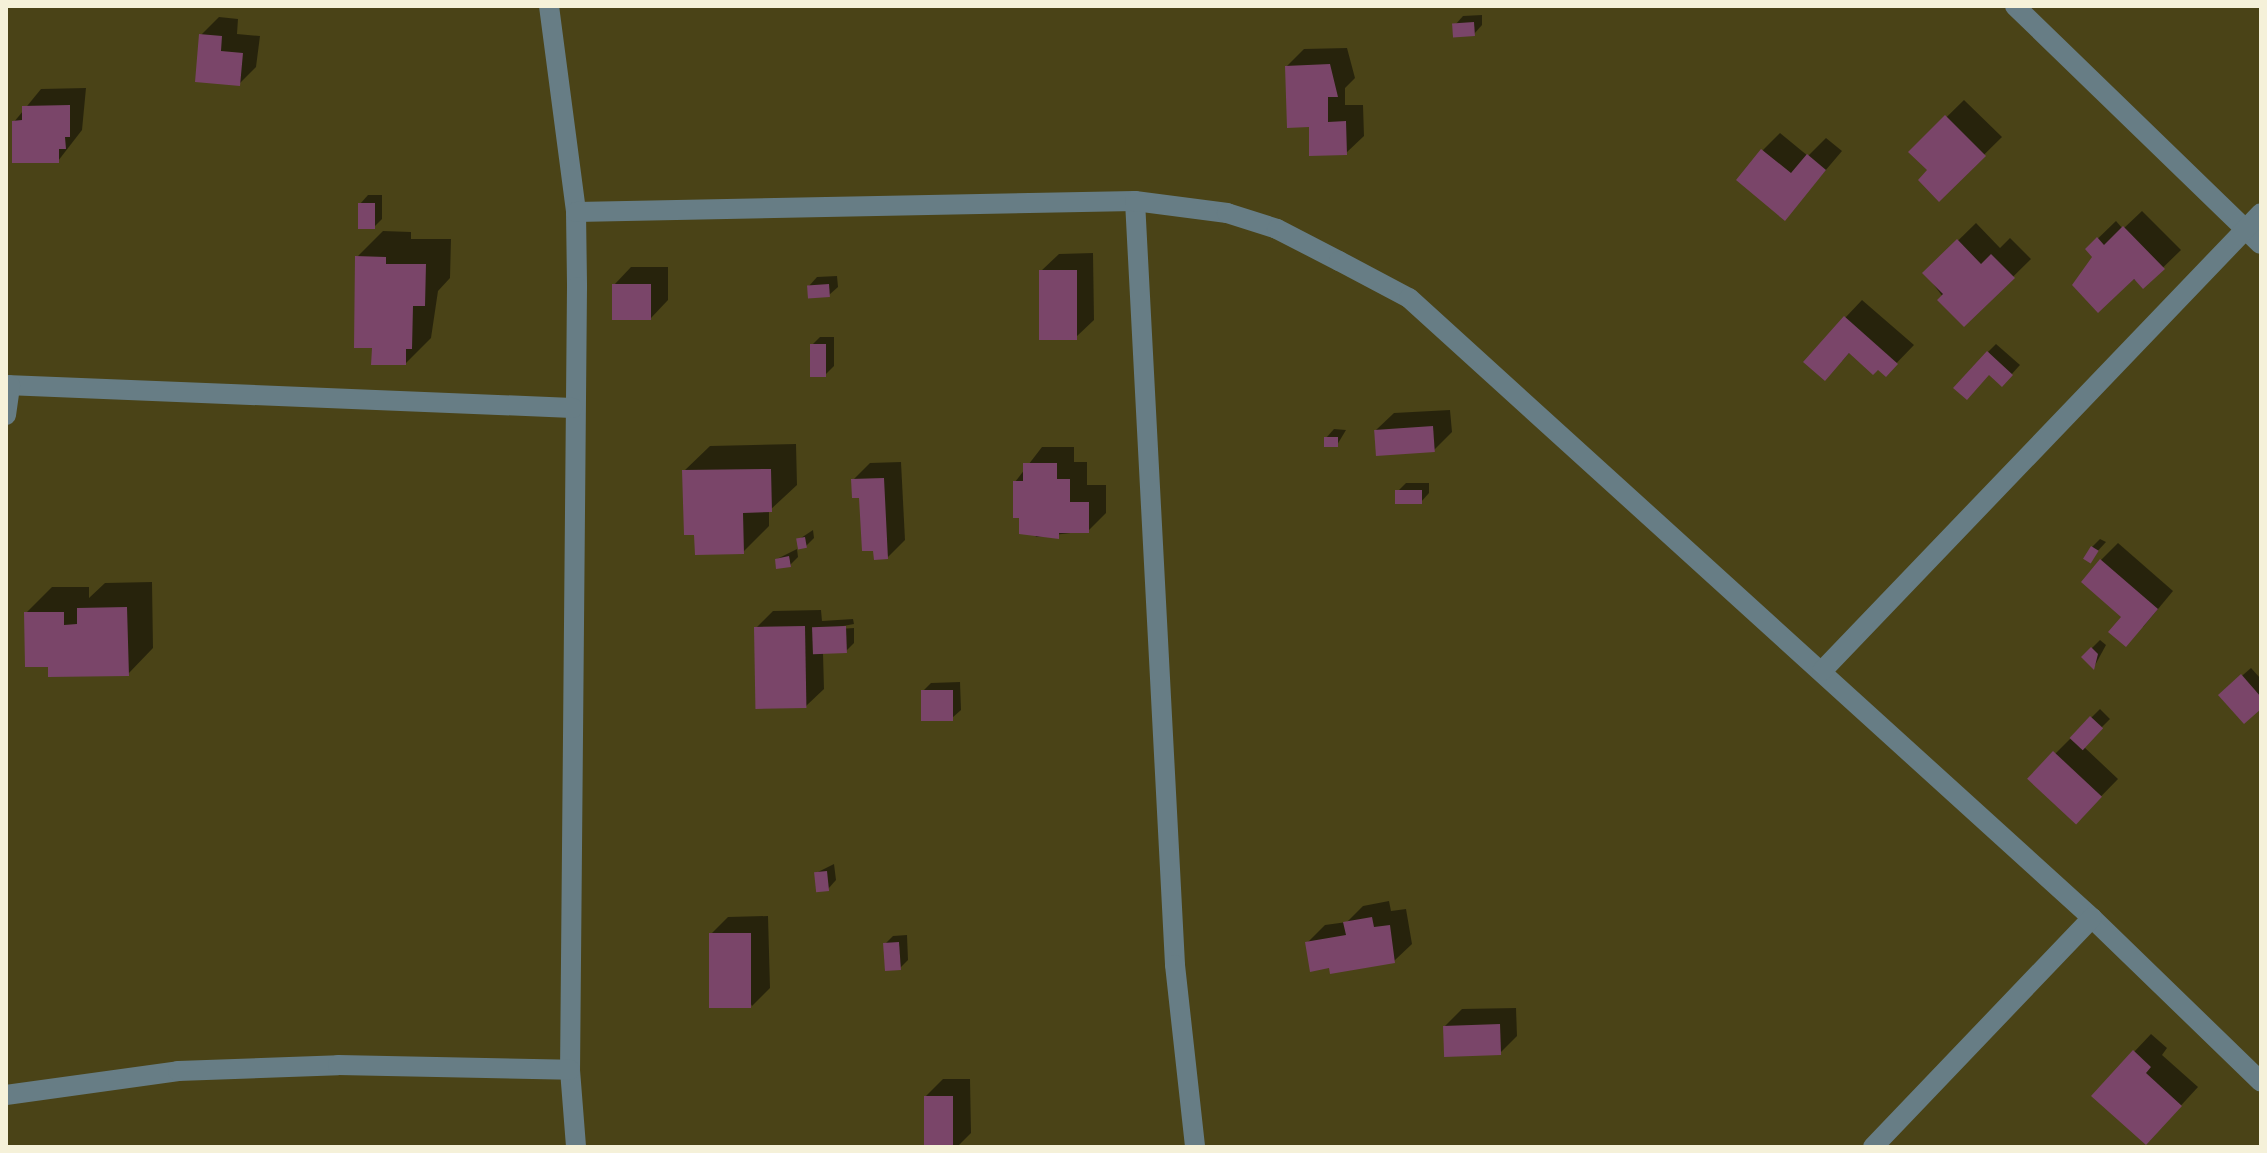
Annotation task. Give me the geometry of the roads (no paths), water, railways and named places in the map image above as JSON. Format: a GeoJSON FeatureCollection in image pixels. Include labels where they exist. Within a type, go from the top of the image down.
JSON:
{"type":"FeatureCollection","features":[{"type":"Feature","properties":{"kind":"street"},"geometry":{"type":"LineString","coordinates":[[549,6],[576,212],[570,1070],[576,1147]]}},
{"type":"Feature","properties":{"kind":"street"},"geometry":{"type":"LineString","coordinates":[[2015,6],[2254,238]]}},
{"type":"Feature","properties":{"kind":"street"},"geometry":{"type":"LineString","coordinates":[[576,212],[1135,201],[1227,213],[1277,229],[1409,298],[2092,918],[2261,1082]]}},
{"type":"Feature","properties":{"kind":"street"},"geometry":{"type":"LineString","coordinates":[[1135,201],[1175,965],[1195,1147]]}},
{"type":"Feature","properties":{"kind":"street"},"geometry":{"type":"LineString","coordinates":[[1822,671],[2254,238],[2261,213]]}},
{"type":"Feature","properties":{"kind":"street"},"geometry":{"type":"LineString","coordinates":[[6,415],[8,385],[573,408]]}},
{"type":"Feature","properties":{"kind":"street"},"geometry":{"type":"LineString","coordinates":[[1873,1147],[2092,918]]}},
{"type":"Feature","properties":{"kind":"street"},"geometry":{"type":"LineString","coordinates":[[6,1095],[178,1071],[338,1065],[570,1070]]}}]}
